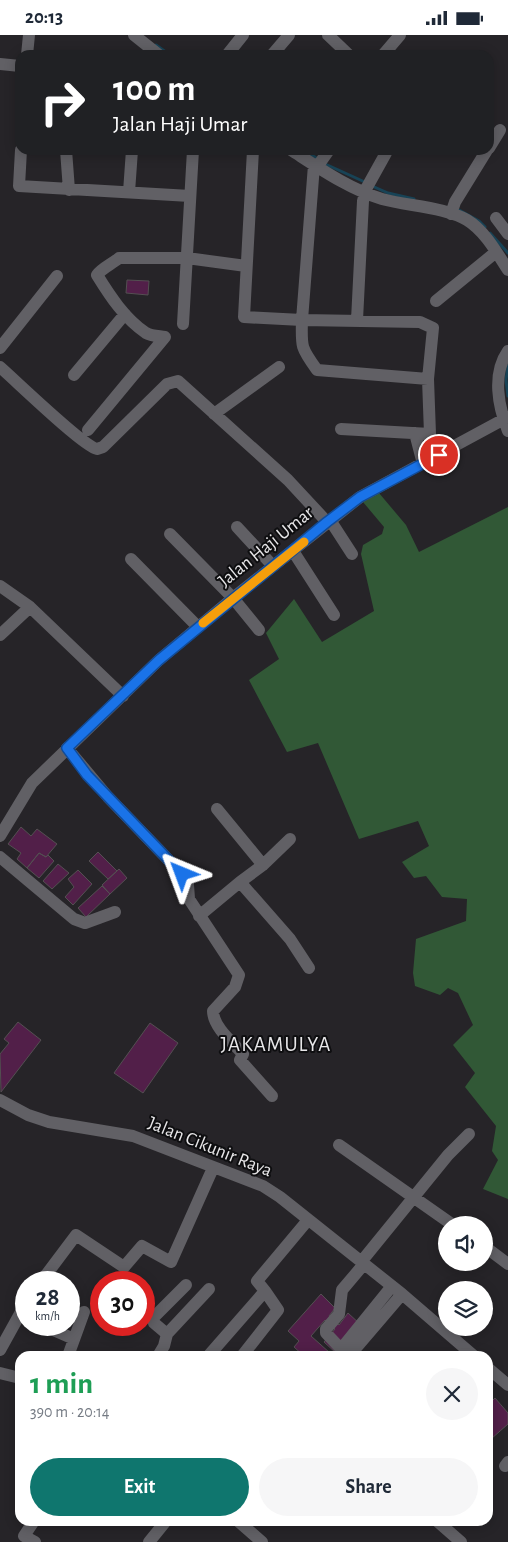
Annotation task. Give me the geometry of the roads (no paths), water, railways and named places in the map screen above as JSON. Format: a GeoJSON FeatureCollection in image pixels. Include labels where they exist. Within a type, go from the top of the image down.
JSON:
{"type":"FeatureCollection","features":[{"type":"Feature","properties":{"kind":"street"},"geometry":{"type":"LineString","coordinates":[[28,50],[29,35]]}},
{"type":"Feature","properties":{"kind":"street"},"geometry":{"type":"LineString","coordinates":[[134,35],[149,50]]}},
{"type":"Feature","properties":{"kind":"street"},"geometry":{"type":"LineString","coordinates":[[231,50],[243,35]]}},
{"type":"Feature","properties":{"kind":"street"},"geometry":{"type":"LineString","coordinates":[[276,50],[289,35]]}},
{"type":"Feature","properties":{"kind":"street"},"geometry":{"type":"LineString","coordinates":[[328,35],[344,50]]}},
{"type":"Feature","properties":{"kind":"street"},"geometry":{"type":"LineString","coordinates":[[386,50],[400,35]]}},
{"type":"Feature","properties":{"kind":"street"},"geometry":{"type":"LineString","coordinates":[[0,64],[15,66]]}},
{"type":"Feature","properties":{"kind":"street"},"geometry":{"type":"LineString","coordinates":[[494,139],[500,129]]}},
{"type":"Feature","properties":{"kind":"street"},"geometry":{"type":"LineString","coordinates":[[21,155],[19,186],[190,196]]}},
{"type":"Feature","properties":{"kind":"street"},"geometry":{"type":"LineString","coordinates":[[66,155],[69,189]]}},
{"type":"Feature","properties":{"kind":"street"},"geometry":{"type":"LineString","coordinates":[[130,193],[132,155]]}},
{"type":"Feature","properties":{"kind":"street"},"geometry":{"type":"LineString","coordinates":[[183,324],[193,155]]}},
{"type":"Feature","properties":{"kind":"street"},"geometry":{"type":"LineString","coordinates":[[253,155],[244,317],[420,322],[433,328],[428,379],[430,434],[341,429]]}},
{"type":"Feature","properties":{"kind":"street"},"geometry":{"type":"LineString","coordinates":[[305,155],[321,161],[367,187],[381,198],[453,209],[477,228],[508,270]]}},
{"type":"Feature","properties":{"kind":"street"},"geometry":{"type":"LineString","coordinates":[[356,320],[360,234],[367,187],[385,155]]}},
{"type":"Feature","properties":{"kind":"street"},"geometry":{"type":"LineString","coordinates":[[453,209],[484,155]]}},
{"type":"Feature","properties":{"kind":"street"},"geometry":{"type":"LineString","coordinates":[[321,161],[302,320],[301,345],[317,370],[428,379]]}},
{"type":"Feature","properties":{"kind":"street"},"geometry":{"type":"LineString","coordinates":[[496,218],[508,234]]}},
{"type":"Feature","properties":{"kind":"street"},"geometry":{"type":"LineString","coordinates":[[436,301],[496,252]]}},
{"type":"Feature","properties":{"kind":"street"},"geometry":{"type":"LineString","coordinates":[[88,430],[165,337],[147,334],[126,315],[110,297],[97,275],[100,271],[109,267],[119,258],[187,258],[246,266]]}},
{"type":"Feature","properties":{"kind":"street"},"geometry":{"type":"LineString","coordinates":[[1,345],[57,276]]}},
{"type":"Feature","properties":{"kind":"street"},"geometry":{"type":"LineString","coordinates":[[74,375],[126,315]]}},
{"type":"Feature","properties":{"kind":"street"},"geometry":{"type":"LineString","coordinates":[[506,423],[498,393],[498,373],[502,359],[508,351]]}},
{"type":"Feature","properties":{"kind":"street"},"geometry":{"type":"LineString","coordinates":[[0,367],[93,448],[104,447],[172,381],[182,384],[288,480],[328,521],[352,554]]}},
{"type":"Feature","properties":{"kind":"street"},"geometry":{"type":"LineString","coordinates":[[214,414],[279,367]]}},
{"type":"Feature","properties":{"kind":"street","name":"Jalan Haji Umar"},"geometry":{"type":"LineString","coordinates":[[0,836],[32,783],[159,660],[233,597],[360,497],[423,463],[506,423]]}},
{"type":"Feature","properties":{"kind":"street"},"geometry":{"type":"LineString","coordinates":[[415,433],[423,463]]}},
{"type":"Feature","properties":{"kind":"street"},"geometry":{"type":"LineString","coordinates":[[237,527],[273,566]]}},
{"type":"Feature","properties":{"kind":"street"},"geometry":{"type":"LineString","coordinates":[[170,534],[233,597],[259,630]]}},
{"type":"Feature","properties":{"kind":"street"},"geometry":{"type":"LineString","coordinates":[[293,551],[334,615]]}},
{"type":"Feature","properties":{"kind":"street"},"geometry":{"type":"LineString","coordinates":[[131,559],[198,627]]}},
{"type":"Feature","properties":{"kind":"street"},"geometry":{"type":"LineString","coordinates":[[0,586],[30,607],[123,696]]}},
{"type":"Feature","properties":{"kind":"street"},"geometry":{"type":"LineString","coordinates":[[0,635],[30,607]]}},
{"type":"Feature","properties":{"kind":"street"},"geometry":{"type":"LineString","coordinates":[[67,748],[94,782],[182,874],[188,885],[189,899],[239,975],[235,987],[213,1011],[213,1016],[243,1054],[240,1060],[272,1096]]}},
{"type":"Feature","properties":{"kind":"street"},"geometry":{"type":"LineString","coordinates":[[217,809],[263,865]]}},
{"type":"Feature","properties":{"kind":"street"},"geometry":{"type":"LineString","coordinates":[[199,916],[263,865],[290,839]]}},
{"type":"Feature","properties":{"kind":"street"},"geometry":{"type":"LineString","coordinates":[[0,857],[74,919],[85,923],[115,912]]}},
{"type":"Feature","properties":{"kind":"street"},"geometry":{"type":"LineString","coordinates":[[240,882],[290,939],[309,968]]}},
{"type":"Feature","properties":{"kind":"street","name":"Jalan Cikunir Raya"},"geometry":{"type":"LineString","coordinates":[[0,1100],[37,1118],[128,1135],[263,1186],[280,1197],[396,1290],[468,1351]]}},
{"type":"Feature","properties":{"kind":"street"},"geometry":{"type":"LineString","coordinates":[[396,1290],[341,1349],[326,1333],[326,1329],[339,1313],[342,1290],[414,1197],[469,1134]]}},
{"type":"Feature","properties":{"kind":"street"},"geometry":{"type":"LineString","coordinates":[[339,1145],[440,1216]]}},
{"type":"Feature","properties":{"kind":"street"},"geometry":{"type":"LineString","coordinates":[[49,1271],[76,1235],[124,1267],[142,1246],[171,1262],[212,1167]]}},
{"type":"Feature","properties":{"kind":"street"},"geometry":{"type":"LineString","coordinates":[[246,1351],[278,1310],[257,1281],[308,1220]]}},
{"type":"Feature","properties":{"kind":"street"},"geometry":{"type":"LineString","coordinates":[[493,1253],[508,1263]]}},
{"type":"Feature","properties":{"kind":"street"},"geometry":{"type":"LineString","coordinates":[[167,1334],[154,1323],[153,1318],[186,1285]]}},
{"type":"Feature","properties":{"kind":"street"},"geometry":{"type":"LineString","coordinates":[[161,1351],[167,1334],[209,1289]]}},
{"type":"Feature","properties":{"kind":"street"},"geometry":{"type":"LineString","coordinates":[[353,1351],[396,1290]]}},
{"type":"Feature","properties":{"kind":"street"},"geometry":{"type":"LineString","coordinates":[[213,1351],[265,1291]]}},
{"type":"Feature","properties":{"kind":"street"},"geometry":{"type":"LineString","coordinates":[[70,1351],[84,1312]]}},
{"type":"Feature","properties":{"kind":"street"},"geometry":{"type":"LineString","coordinates":[[0,1350],[15,1328]]}},
{"type":"Feature","properties":{"kind":"street"},"geometry":{"type":"LineString","coordinates":[[67,1336],[74,1339]]}},
{"type":"Feature","properties":{"kind":"street"},"geometry":{"type":"LineString","coordinates":[[493,1372],[508,1385]]}},
{"type":"Feature","properties":{"kind":"street"},"geometry":{"type":"LineString","coordinates":[[0,1373],[15,1376]]}},
{"type":"Feature","properties":{"kind":"street"},"geometry":{"type":"LineString","coordinates":[[31,1526],[24,1536],[35,1542]]}},
{"type":"Feature","properties":{"kind":"street"},"geometry":{"type":"LineString","coordinates":[[149,1542],[162,1526]]}},
{"type":"Feature","properties":{"kind":"street"},"geometry":{"type":"LineString","coordinates":[[244,1526],[260,1541]]}},
{"type":"Feature","properties":{"kind":"street"},"geometry":{"type":"LineString","coordinates":[[443,1526],[461,1542]]}},
{"type":"Feature","properties":{"kind":"waterway"},"geometry":{"type":"LineString","coordinates":[[156,45],[163,50]]}},
{"type":"Feature","properties":{"kind":"waterway"},"geometry":{"type":"LineString","coordinates":[[312,155],[318,159]]}},
{"type":"Feature","properties":{"kind":"waterway"},"geometry":{"type":"LineString","coordinates":[[323,163],[367,183]]}},
{"type":"Feature","properties":{"kind":"waterway"},"geometry":{"type":"LineString","coordinates":[[372,186],[388,193],[414,199]]}},
{"type":"Feature","properties":{"kind":"waterway"},"geometry":{"type":"LineString","coordinates":[[459,210],[479,221],[485,227]]}},
{"type":"Feature","properties":{"kind":"waterway"},"geometry":{"type":"LineString","coordinates":[[490,233],[508,253]]}},
{"type":"Feature","properties":{"kind":"waterway"},"geometry":{"type":"LineString","coordinates":[[508,366],[506,380],[508,396]]}},
{"type":"Feature","properties":{"kind":"district","name":"JAKAMULYA"},"geometry":{"type":"Point","coordinates":[276,1044]}}]}
